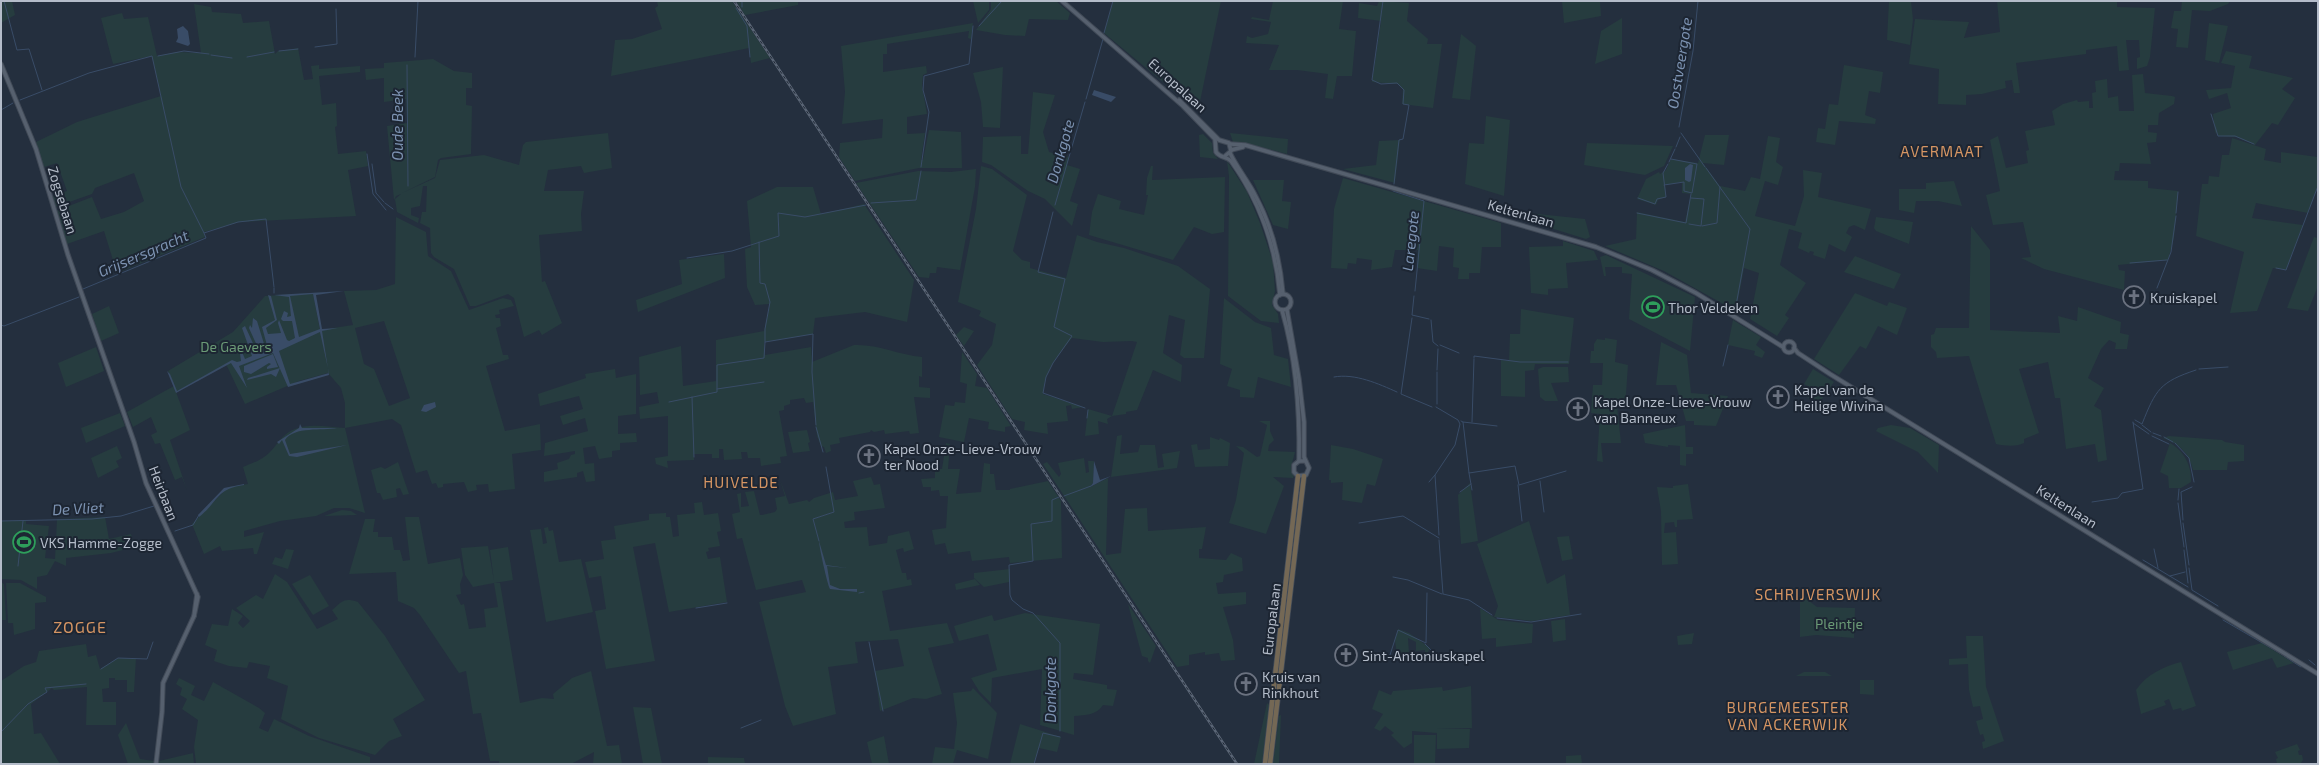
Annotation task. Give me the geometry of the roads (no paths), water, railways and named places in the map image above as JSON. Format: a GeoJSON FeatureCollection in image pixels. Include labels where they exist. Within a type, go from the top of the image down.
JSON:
{"type":"FeatureCollection","features":[{"type":"Feature","properties":{"kind":"highway","name":"Europalaan"},"geometry":{"type":"LineString","coordinates":[[1265,764],[1298,476]]}},
{"type":"Feature","properties":{"kind":"highway","name":"Europalaan"},"geometry":{"type":"LineString","coordinates":[[1270,764],[1304,476]]}},
{"type":"Feature","properties":{"kind":"main road","name":"Europalaan"},"geometry":{"type":"LineString","coordinates":[[1062,1],[1197,116],[1221,141],[1230,144],[1231,151],[1256,196],[1266,220],[1279,261],[1282,295]]}},
{"type":"Feature","properties":{"kind":"main road","name":"Europalaan"},"geometry":{"type":"LineString","coordinates":[[1118,48],[1183,106],[1215,139],[1217,144],[1216,152],[1220,156],[1225,156],[1243,181],[1264,223],[1276,263],[1282,295]]}},
{"type":"Feature","properties":{"kind":"main road","name":"Zogsebaan"},"geometry":{"type":"LineString","coordinates":[[1,64],[35,148],[68,255],[98,344],[118,397]]}},
{"type":"Feature","properties":{"kind":"main road"},"geometry":{"type":"LineString","coordinates":[[1217,144],[1221,141]]}},
{"type":"Feature","properties":{"kind":"main road","name":"Keltenlaan"},"geometry":{"type":"LineString","coordinates":[[1230,144],[1252,148],[1596,247],[1677,283],[1770,337],[1784,347],[1785,351],[1804,357]]}},
{"type":"Feature","properties":{"kind":"main road","name":"Keltenlaan"},"geometry":{"type":"LineString","coordinates":[[1231,151],[1238,147],[1252,148]]}},
{"type":"Feature","properties":{"kind":"main road"},"geometry":{"type":"LineString","coordinates":[[1225,156],[1231,151]]}},
{"type":"Feature","properties":{"kind":"main road","name":"Europalaan"},"geometry":{"type":"LineString","coordinates":[[1282,295],[1288,296],[1291,301],[1287,310],[1300,379],[1304,422],[1304,461],[1309,469],[1304,476]]}},
{"type":"Feature","properties":{"kind":"main road","name":"Europalaan"},"geometry":{"type":"LineString","coordinates":[[1282,295],[1275,302],[1277,308],[1282,310],[1296,389],[1299,428],[1299,461],[1293,469],[1298,476]]}},
{"type":"Feature","properties":{"kind":"main road"},"geometry":{"type":"LineString","coordinates":[[1282,310],[1287,310]]}},
{"type":"Feature","properties":{"kind":"main road","name":"Keltenlaan"},"geometry":{"type":"LineString","coordinates":[[1770,337],[1793,343],[1794,348],[1804,357],[2318,674]]}},
{"type":"Feature","properties":{"kind":"main road"},"geometry":{"type":"LineString","coordinates":[[1784,347],[1786,342]]}},
{"type":"Feature","properties":{"kind":"main road"},"geometry":{"type":"LineString","coordinates":[[1790,352],[1794,348]]}},
{"type":"Feature","properties":{"kind":"main road","name":"Heirbaan"},"geometry":{"type":"LineString","coordinates":[[118,397],[139,455],[146,483],[197,594],[194,616],[162,684],[162,712],[156,764]]}},
{"type":"Feature","properties":{"kind":"main road"},"geometry":{"type":"LineString","coordinates":[[1299,461],[1304,461]]}},
{"type":"Feature","properties":{"kind":"main road"},"geometry":{"type":"LineString","coordinates":[[1298,476],[1304,476]]}},
{"type":"Feature","properties":{"kind":"water"},"geometry":{"type":"Polygon","coordinates":[[[183,26],[188,31],[190,44],[188,46],[176,42],[178,38],[177,29],[183,26]]]}},
{"type":"Feature","properties":{"kind":"water"},"geometry":{"type":"Polygon","coordinates":[[[1094,90],[1116,97],[1111,102],[1092,95],[1094,90]]]}},
{"type":"Feature","properties":{"kind":"water"},"geometry":{"type":"Polygon","coordinates":[[[1690,164],[1693,165],[1691,181],[1689,182],[1685,180],[1685,168],[1690,164]]]}},
{"type":"Feature","properties":{"kind":"water"},"geometry":{"type":"Polygon","coordinates":[[[344,291],[316,295],[322,329],[338,328],[322,331],[328,368],[320,332],[279,351],[290,384],[329,373],[329,375],[288,387],[273,353],[239,366],[247,388],[231,363],[176,393],[167,371],[170,374],[177,391],[232,360],[237,362],[241,361],[240,353],[242,352],[245,359],[252,356],[242,328],[245,326],[257,352],[268,349],[262,327],[275,320],[268,295],[271,296],[277,320],[266,328],[268,334],[281,333],[278,323],[279,320],[287,340],[289,341],[295,338],[292,321],[283,321],[281,319],[284,311],[288,313],[287,317],[291,316],[289,297],[274,295],[344,291]],[[313,294],[290,296],[299,337],[320,329],[313,294]]]}},
{"type":"Feature","properties":{"kind":"water"},"geometry":{"type":"Polygon","coordinates":[[[253,318],[257,321],[265,347],[259,350],[249,328],[250,325],[252,328],[253,318]]]}},
{"type":"Feature","properties":{"kind":"water"},"geometry":{"type":"Polygon","coordinates":[[[273,354],[278,367],[267,369],[267,367],[271,364],[269,363],[251,374],[244,372],[244,366],[273,354]]]}},
{"type":"Feature","properties":{"kind":"water"},"geometry":{"type":"Polygon","coordinates":[[[280,368],[276,377],[271,374],[247,380],[248,378],[280,368]]]}},
{"type":"Feature","properties":{"kind":"water"},"geometry":{"type":"Polygon","coordinates":[[[435,402],[436,407],[426,412],[421,411],[424,405],[435,402]]]}},
{"type":"Feature","properties":{"kind":"water"},"geometry":{"type":"Polygon","coordinates":[[[300,424],[302,428],[337,428],[302,431],[289,436],[285,440],[290,454],[347,445],[297,457],[289,456],[282,440],[279,444],[277,442],[299,428],[300,424]]]}},
{"type":"Feature","properties":{"kind":"water"},"geometry":{"type":"Polygon","coordinates":[[[1094,461],[1100,480],[1111,476],[1090,487],[1093,483],[1094,461]]]}},
{"type":"Feature","properties":{"kind":"water"},"geometry":{"type":"Polygon","coordinates":[[[244,484],[228,489],[218,496],[199,517],[198,515],[224,488],[244,484]]]}},
{"type":"Feature","properties":{"kind":"water"},"geometry":{"type":"Polygon","coordinates":[[[819,541],[826,565],[847,568],[827,566],[830,585],[840,589],[857,589],[857,592],[830,589],[823,565],[819,541]]]}},
{"type":"Feature","properties":{"kind":"waterway"},"geometry":{"type":"LineString","coordinates":[[4,1],[17,50],[29,49],[42,90]]}},
{"type":"Feature","properties":{"kind":"waterway","name":"Oude Beek"},"geometry":{"type":"LineString","coordinates":[[415,57],[418,1]]}},
{"type":"Feature","properties":{"kind":"waterway"},"geometry":{"type":"LineString","coordinates":[[742,1],[742,7]]}},
{"type":"Feature","properties":{"kind":"waterway"},"geometry":{"type":"LineString","coordinates":[[979,26],[1002,1]]}},
{"type":"Feature","properties":{"kind":"waterway","name":"Donkgote"},"geometry":{"type":"LineString","coordinates":[[1104,33],[1113,1]]}},
{"type":"Feature","properties":{"kind":"waterway","name":"Laregote"},"geometry":{"type":"LineString","coordinates":[[1383,1],[1372,80],[1381,84],[1397,83],[1404,90],[1403,104],[1409,105],[1403,139],[1399,140],[1394,184]]}},
{"type":"Feature","properties":{"kind":"waterway","name":"Oostveergote"},"geometry":{"type":"LineString","coordinates":[[1679,127],[1693,51],[1698,1]]}},
{"type":"Feature","properties":{"kind":"waterway"},"geometry":{"type":"LineString","coordinates":[[736,8],[747,26],[750,57]]}},
{"type":"Feature","properties":{"kind":"waterway"},"geometry":{"type":"LineString","coordinates":[[315,47],[337,44],[336,9]]}},
{"type":"Feature","properties":{"kind":"waterway"},"geometry":{"type":"LineString","coordinates":[[921,167],[929,112],[923,90],[924,76],[969,64],[973,26]]}},
{"type":"Feature","properties":{"kind":"waterway","name":"Donkgote"},"geometry":{"type":"LineString","coordinates":[[1086,99],[1103,39]]}},
{"type":"Feature","properties":{"kind":"waterway"},"geometry":{"type":"LineString","coordinates":[[279,51],[298,49]]}},
{"type":"Feature","properties":{"kind":"waterway"},"geometry":{"type":"LineString","coordinates":[[158,56],[184,51],[209,54]]}},
{"type":"Feature","properties":{"kind":"waterway"},"geometry":{"type":"LineString","coordinates":[[247,57],[274,52]]}},
{"type":"Feature","properties":{"kind":"waterway"},"geometry":{"type":"LineString","coordinates":[[211,55],[232,58]]}},
{"type":"Feature","properties":{"kind":"waterway"},"geometry":{"type":"LineString","coordinates":[[20,100],[89,73],[152,56],[181,187],[204,233],[238,222],[266,219],[274,287]]}},
{"type":"Feature","properties":{"kind":"waterway","name":"Oude Beek"},"geometry":{"type":"LineString","coordinates":[[407,65],[408,186]]}},
{"type":"Feature","properties":{"kind":"waterway","name":"Donkgote"},"geometry":{"type":"LineString","coordinates":[[1055,205],[1085,102]]}},
{"type":"Feature","properties":{"kind":"waterway"},"geometry":{"type":"LineString","coordinates":[[1,110],[13,103]]}},
{"type":"Feature","properties":{"kind":"waterway"},"geometry":{"type":"LineString","coordinates":[[2211,114],[2218,136],[2235,136],[2254,144]]}},
{"type":"Feature","properties":{"kind":"waterway","name":"Oostveergote"},"geometry":{"type":"LineString","coordinates":[[1681,133],[1705,167]]}},
{"type":"Feature","properties":{"kind":"waterway"},"geometry":{"type":"LineString","coordinates":[[1676,147],[1680,137]]}},
{"type":"Feature","properties":{"kind":"waterway"},"geometry":{"type":"LineString","coordinates":[[1669,162],[1675,149]]}},
{"type":"Feature","properties":{"kind":"waterway"},"geometry":{"type":"LineString","coordinates":[[367,154],[373,194],[386,210]]}},
{"type":"Feature","properties":{"kind":"waterway"},"geometry":{"type":"LineString","coordinates":[[1664,185],[1684,182],[1684,191],[1692,193],[1697,164],[1671,159]]}},
{"type":"Feature","properties":{"kind":"waterway"},"geometry":{"type":"LineString","coordinates":[[372,164],[376,193],[384,202]]}},
{"type":"Feature","properties":{"kind":"waterway"},"geometry":{"type":"LineString","coordinates":[[1638,198],[1655,204],[1657,199],[1666,197],[1663,173],[1668,164]]}},
{"type":"Feature","properties":{"kind":"waterway","name":"Oostveergote"},"geometry":{"type":"LineString","coordinates":[[1706,168],[1750,229],[1735,311]]}},
{"type":"Feature","properties":{"kind":"waterway"},"geometry":{"type":"LineString","coordinates":[[871,203],[916,200],[921,171]]}},
{"type":"Feature","properties":{"kind":"waterway"},"geometry":{"type":"LineString","coordinates":[[2276,268],[2286,270],[2318,186]]}},
{"type":"Feature","properties":{"kind":"waterway"},"geometry":{"type":"LineString","coordinates":[[1702,226],[1717,223],[1720,187]]}},
{"type":"Feature","properties":{"kind":"waterway","name":"Laregote"},"geometry":{"type":"LineString","coordinates":[[1393,191],[1424,201],[1415,291]]}},
{"type":"Feature","properties":{"kind":"waterway"},"geometry":{"type":"LineString","coordinates":[[2176,213],[2178,192]]}},
{"type":"Feature","properties":{"kind":"waterway"},"geometry":{"type":"LineString","coordinates":[[1637,213],[1686,223],[1691,194]]}},
{"type":"Feature","properties":{"kind":"waterway"},"geometry":{"type":"LineString","coordinates":[[1689,224],[1701,226],[1704,199],[1691,198]]}},
{"type":"Feature","properties":{"kind":"waterway"},"geometry":{"type":"LineString","coordinates":[[385,203],[393,209]]}},
{"type":"Feature","properties":{"kind":"waterway"},"geometry":{"type":"LineString","coordinates":[[687,258],[732,251],[779,236],[778,213],[805,217],[866,205]]}},
{"type":"Feature","properties":{"kind":"waterway","name":"Donkgote"},"geometry":{"type":"LineString","coordinates":[[1053,212],[1038,272],[1065,279],[1054,327],[1072,336],[1053,363],[1046,377],[1043,393],[1085,408]]}},
{"type":"Feature","properties":{"kind":"waterway"},"geometry":{"type":"LineString","coordinates":[[2157,288],[2171,252],[2176,216]]}},
{"type":"Feature","properties":{"kind":"waterway","name":"Grijsersgracht"},"geometry":{"type":"LineString","coordinates":[[83,289],[206,238],[204,233]]}},
{"type":"Feature","properties":{"kind":"waterway"},"geometry":{"type":"LineString","coordinates":[[759,242],[760,283],[765,284],[770,302],[765,329],[765,342]]}},
{"type":"Feature","properties":{"kind":"waterway"},"geometry":{"type":"LineString","coordinates":[[2130,263],[2167,260]]}},
{"type":"Feature","properties":{"kind":"waterway"},"geometry":{"type":"LineString","coordinates":[[274,288],[274,293]]}},
{"type":"Feature","properties":{"kind":"waterway","name":"Laregote"},"geometry":{"type":"LineString","coordinates":[[1414,296],[1412,315],[1429,319]]}},
{"type":"Feature","properties":{"kind":"waterway","name":"Grijsersgracht"},"geometry":{"type":"LineString","coordinates":[[1,325],[4,326],[79,297]]}},
{"type":"Feature","properties":{"kind":"waterway"},"geometry":{"type":"LineString","coordinates":[[1412,318],[1401,394],[1432,407]]}},
{"type":"Feature","properties":{"kind":"waterway","name":"Laregote"},"geometry":{"type":"LineString","coordinates":[[1431,320],[1433,342],[1438,346]]}},
{"type":"Feature","properties":{"kind":"waterway"},"geometry":{"type":"LineString","coordinates":[[669,402],[717,392],[717,365],[764,358],[765,342],[813,334],[812,372],[816,425]]}},
{"type":"Feature","properties":{"kind":"waterway"},"geometry":{"type":"LineString","coordinates":[[1440,345],[1459,353]]}},
{"type":"Feature","properties":{"kind":"waterway","name":"Oostveergote"},"geometry":{"type":"LineString","coordinates":[[1723,366],[1728,345]]}},
{"type":"Feature","properties":{"kind":"waterway","name":"Laregote"},"geometry":{"type":"LineString","coordinates":[[1437,370],[1438,349]]}},
{"type":"Feature","properties":{"kind":"waterway"},"geometry":{"type":"LineString","coordinates":[[1474,358],[1474,356],[1520,362],[1568,362]]}},
{"type":"Feature","properties":{"kind":"waterway"},"geometry":{"type":"LineString","coordinates":[[1472,422],[1474,359]]}},
{"type":"Feature","properties":{"kind":"waterway"},"geometry":{"type":"LineString","coordinates":[[2199,369],[2228,367]]}},
{"type":"Feature","properties":{"kind":"waterway"},"geometry":{"type":"LineString","coordinates":[[2135,420],[2142,424],[2151,402],[2161,388],[2167,383],[2184,374],[2196,370]]}},
{"type":"Feature","properties":{"kind":"waterway","name":"Laregote"},"geometry":{"type":"LineString","coordinates":[[1437,372],[1437,404]]}},
{"type":"Feature","properties":{"kind":"waterway"},"geometry":{"type":"LineString","coordinates":[[1334,377],[1342,376],[1358,378],[1397,392]]}},
{"type":"Feature","properties":{"kind":"waterway"},"geometry":{"type":"LineString","coordinates":[[717,389],[764,382]]}},
{"type":"Feature","properties":{"kind":"waterway"},"geometry":{"type":"LineString","coordinates":[[692,397],[694,457]]}},
{"type":"Feature","properties":{"kind":"waterway","name":"Laregote"},"geometry":{"type":"LineString","coordinates":[[1436,407],[1458,420],[1460,424],[1455,445],[1435,475],[1439,535]]}},
{"type":"Feature","properties":{"kind":"waterway","name":"Donkgote"},"geometry":{"type":"LineString","coordinates":[[1087,418],[1088,410]]}},
{"type":"Feature","properties":{"kind":"waterway"},"geometry":{"type":"LineString","coordinates":[[1461,421],[1463,422],[1469,473],[1515,466],[1519,485],[1566,471]]}},
{"type":"Feature","properties":{"kind":"waterway"},"geometry":{"type":"LineString","coordinates":[[1463,422],[1497,426]]}},
{"type":"Feature","properties":{"kind":"waterway"},"geometry":{"type":"LineString","coordinates":[[2092,502],[2118,498],[2122,493],[2143,489],[2133,422]]}},
{"type":"Feature","properties":{"kind":"waterway"},"geometry":{"type":"LineString","coordinates":[[2133,423],[2149,434]]}},
{"type":"Feature","properties":{"kind":"waterway"},"geometry":{"type":"LineString","coordinates":[[2142,425],[2151,432]]}},
{"type":"Feature","properties":{"kind":"waterway"},"geometry":{"type":"LineString","coordinates":[[816,427],[823,452]]}},
{"type":"Feature","properties":{"kind":"waterway"},"geometry":{"type":"LineString","coordinates":[[2153,433],[2161,436]]}},
{"type":"Feature","properties":{"kind":"waterway"},"geometry":{"type":"LineString","coordinates":[[2152,436],[2169,444]]}},
{"type":"Feature","properties":{"kind":"waterway"},"geometry":{"type":"LineString","coordinates":[[2164,437],[2173,442]]}},
{"type":"Feature","properties":{"kind":"waterway"},"geometry":{"type":"LineString","coordinates":[[2175,443],[2189,458],[2194,482]]}},
{"type":"Feature","properties":{"kind":"waterway"},"geometry":{"type":"LineString","coordinates":[[819,541],[813,519],[834,512],[826,467]]}},
{"type":"Feature","properties":{"kind":"waterway"},"geometry":{"type":"LineString","coordinates":[[1469,473],[1472,490]]}},
{"type":"Feature","properties":{"kind":"waterway","name":"Laregote"},"geometry":{"type":"LineString","coordinates":[[1429,482],[1435,475]]}},
{"type":"Feature","properties":{"kind":"waterway"},"geometry":{"type":"LineString","coordinates":[[1540,481],[1544,512]]}},
{"type":"Feature","properties":{"kind":"waterway"},"geometry":{"type":"LineString","coordinates":[[1460,492],[1471,484]]}},
{"type":"Feature","properties":{"kind":"waterway"},"geometry":{"type":"LineString","coordinates":[[1518,485],[1522,521]]}},
{"type":"Feature","properties":{"kind":"waterway","name":"Donkgote"},"geometry":{"type":"LineString","coordinates":[[1064,496],[1091,486]]}},
{"type":"Feature","properties":{"kind":"waterway"},"geometry":{"type":"LineString","coordinates":[[2183,520],[2181,492],[2192,487]]}},
{"type":"Feature","properties":{"kind":"waterway"},"geometry":{"type":"LineString","coordinates":[[2178,500],[2179,489]]}},
{"type":"Feature","properties":{"kind":"waterway","name":"Donkgote"},"geometry":{"type":"LineString","coordinates":[[1059,497],[1052,500],[1052,521],[1031,524],[1033,561],[1009,565],[1010,595],[1012,600],[1023,609],[1033,613],[1060,643],[1060,731]]}},
{"type":"Feature","properties":{"kind":"waterway"},"geometry":{"type":"LineString","coordinates":[[2178,503],[2184,547]]}},
{"type":"Feature","properties":{"kind":"waterway","name":"De Vliet"},"geometry":{"type":"LineString","coordinates":[[1,521],[92,519],[121,516],[154,506]]}},
{"type":"Feature","properties":{"kind":"waterway"},"geometry":{"type":"LineString","coordinates":[[175,531],[193,525],[199,515]]}},
{"type":"Feature","properties":{"kind":"waterway"},"geometry":{"type":"LineString","coordinates":[[1359,523],[1403,516],[1439,538]]}},
{"type":"Feature","properties":{"kind":"waterway"},"geometry":{"type":"LineString","coordinates":[[18,566],[23,521]]}},
{"type":"Feature","properties":{"kind":"waterway"},"geometry":{"type":"LineString","coordinates":[[2183,523],[2189,565]]}},
{"type":"Feature","properties":{"kind":"waterway","name":"Laregote"},"geometry":{"type":"LineString","coordinates":[[1439,540],[1443,594],[1469,600],[1492,615]]}},
{"type":"Feature","properties":{"kind":"waterway"},"geometry":{"type":"LineString","coordinates":[[2154,549],[2158,568]]}},
{"type":"Feature","properties":{"kind":"waterway"},"geometry":{"type":"LineString","coordinates":[[2184,550],[2188,583]]}},
{"type":"Feature","properties":{"kind":"waterway"},"geometry":{"type":"LineString","coordinates":[[2143,560],[2188,587]]}},
{"type":"Feature","properties":{"kind":"waterway"},"geometry":{"type":"LineString","coordinates":[[2189,568],[2192,590],[2218,606]]}},
{"type":"Feature","properties":{"kind":"waterway"},"geometry":{"type":"LineString","coordinates":[[2170,576],[2185,572]]}},
{"type":"Feature","properties":{"kind":"waterway"},"geometry":{"type":"LineString","coordinates":[[1393,577],[1408,580],[1442,594]]}},
{"type":"Feature","properties":{"kind":"waterway"},"geometry":{"type":"LineString","coordinates":[[859,593],[864,592]]}},
{"type":"Feature","properties":{"kind":"waterway"},"geometry":{"type":"LineString","coordinates":[[1390,655],[1398,630],[1426,643],[1427,593]]}},
{"type":"Feature","properties":{"kind":"waterway"},"geometry":{"type":"LineString","coordinates":[[696,608],[727,603]]}},
{"type":"Feature","properties":{"kind":"waterway","name":"Laregote"},"geometry":{"type":"LineString","coordinates":[[1497,618],[1531,622],[1581,614]]}},
{"type":"Feature","properties":{"kind":"waterway"},"geometry":{"type":"LineString","coordinates":[[2223,620],[2283,655]]}},
{"type":"Feature","properties":{"kind":"waterway","name":"De Vliet"},"geometry":{"type":"LineString","coordinates":[[101,669],[118,658],[147,659],[153,642]]}},
{"type":"Feature","properties":{"kind":"waterway"},"geometry":{"type":"LineString","coordinates":[[869,642],[883,711]]}},
{"type":"Feature","properties":{"kind":"waterway"},"geometry":{"type":"LineString","coordinates":[[1425,644],[1431,650]]}},
{"type":"Feature","properties":{"kind":"waterway"},"geometry":{"type":"LineString","coordinates":[[2284,656],[2301,667]]}},
{"type":"Feature","properties":{"kind":"waterway"},"geometry":{"type":"LineString","coordinates":[[2309,660],[2315,665]]}},
{"type":"Feature","properties":{"kind":"waterway","name":"De Vliet"},"geometry":{"type":"LineString","coordinates":[[1,732],[28,704],[47,692],[45,688],[86,684]]}},
{"type":"Feature","properties":{"kind":"waterway"},"geometry":{"type":"LineString","coordinates":[[741,728],[761,720]]}},
{"type":"Feature","properties":{"kind":"waterway","name":"Donkgote"},"geometry":{"type":"LineString","coordinates":[[1034,764],[1043,733],[1060,737]]}},
{"type":"Feature","properties":{"kind":"railway"},"geometry":{"type":"LineString","coordinates":[[734,1],[1237,764]]}},
{"type":"Feature","properties":{"kind":"place","name":"Kruiskapel"},"geometry":{"type":"Point","coordinates":[2134,297]}},
{"type":"Feature","properties":{"kind":"place","name":"Thor Veldeken"},"geometry":{"type":"Point","coordinates":[1653,307]}},
{"type":"Feature","properties":{"kind":"place","name":"Kapel van de Heilige Wivina"},"geometry":{"type":"Point","coordinates":[1778,397]}},
{"type":"Feature","properties":{"kind":"place","name":"Kapel Onze-Lieve-Vrouw van Banneux"},"geometry":{"type":"Point","coordinates":[1578,409]}},
{"type":"Feature","properties":{"kind":"place","name":"Kapel Onze-Lieve-Vrouw ter Nood"},"geometry":{"type":"Point","coordinates":[869,456]}},
{"type":"Feature","properties":{"kind":"place","name":"VKS Hamme-Zogge"},"geometry":{"type":"Point","coordinates":[24,542]}},
{"type":"Feature","properties":{"kind":"place","name":"Sint-Antoniuskapel"},"geometry":{"type":"Point","coordinates":[1346,655]}},
{"type":"Feature","properties":{"kind":"place","name":"Kruis van Rinkhout"},"geometry":{"type":"Point","coordinates":[1246,684]}},
{"type":"Feature","properties":{"kind":"district","name":"AVERMAAT"},"geometry":{"type":"Point","coordinates":[1942,151]}},
{"type":"Feature","properties":{"kind":"district","name":"HUIVELDE"},"geometry":{"type":"Point","coordinates":[741,482]}},
{"type":"Feature","properties":{"kind":"district","name":"SCHRIJVERSWIJK"},"geometry":{"type":"Point","coordinates":[1818,594]}},
{"type":"Feature","properties":{"kind":"district","name":"ZOGGE"},"geometry":{"type":"Point","coordinates":[80,626]}},
{"type":"Feature","properties":{"kind":"district","name":"BURGEMEESTER VAN ACKERWIJK"},"geometry":{"type":"Point","coordinates":[1788,716]}},
{"type":"Feature","properties":{"kind":"park label","name":"De Gaevers"},"geometry":{"type":"Point","coordinates":[236,346]}},
{"type":"Feature","properties":{"kind":"park label","name":"Pleintje"},"geometry":{"type":"Point","coordinates":[1839,623]}}]}
